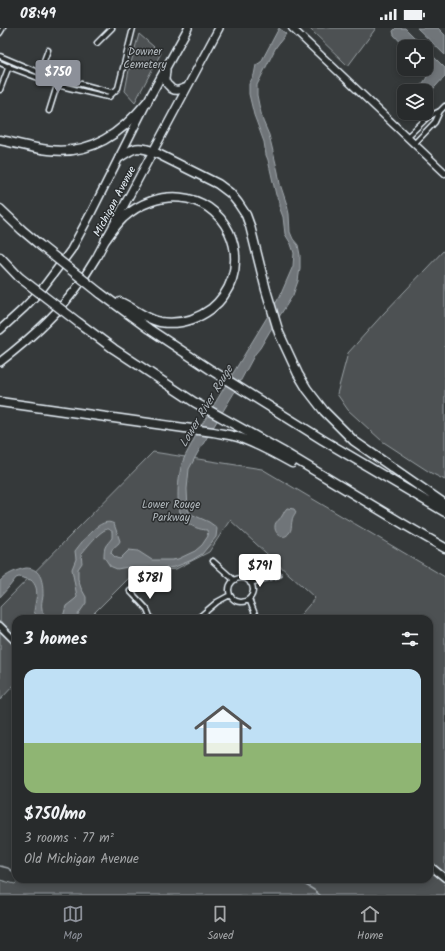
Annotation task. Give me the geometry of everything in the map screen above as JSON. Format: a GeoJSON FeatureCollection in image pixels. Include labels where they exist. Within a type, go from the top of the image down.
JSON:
{"type":"FeatureCollection","features":[{"type":"Feature","properties":{"kind":"highway"},"geometry":{"type":"LineString","coordinates":[[0,140],[47,150],[69,150],[81,148],[100,142],[116,133],[138,114],[147,102]]}},
{"type":"Feature","properties":{"kind":"highway"},"geometry":{"type":"LineString","coordinates":[[120,157],[136,148],[143,148],[218,184],[230,192],[246,215],[279,333],[298,374],[307,389],[324,410],[354,441],[445,504]]}},
{"type":"Feature","properties":{"kind":"highway"},"geometry":{"type":"LineString","coordinates":[[102,295],[122,303],[150,319],[159,322],[180,323],[206,313],[217,303],[226,293],[235,265],[234,245],[227,228],[221,219],[206,206],[189,199],[179,197],[161,198],[143,204],[123,218],[106,239]]}},
{"type":"Feature","properties":{"kind":"highway"},"geometry":{"type":"LineString","coordinates":[[0,209],[41,246],[102,295],[148,329],[323,440],[445,512]]}},
{"type":"Feature","properties":{"kind":"highway"},"geometry":{"type":"LineString","coordinates":[[0,258],[19,276],[79,323],[132,361],[194,402],[282,451],[445,548]]}},
{"type":"Feature","properties":{"kind":"highway"},"geometry":{"type":"LineString","coordinates":[[0,402],[181,427],[237,437],[265,448],[373,510],[405,525]]}},
{"type":"Feature","properties":{"kind":"main road","name":"Michigan Avenue"},"geometry":{"type":"LineString","coordinates":[[0,330],[42,289],[71,250],[147,102],[188,28]]}},
{"type":"Feature","properties":{"kind":"main road","name":"Michigan Avenue"},"geometry":{"type":"LineString","coordinates":[[0,362],[36,332],[60,308],[81,282],[96,258],[218,28]]}},
{"type":"Feature","properties":{"kind":"main road"},"geometry":{"type":"LineString","coordinates":[[293,29],[445,173]]}},
{"type":"Feature","properties":{"kind":"main road"},"geometry":{"type":"LineString","coordinates":[[166,68],[166,80],[169,87],[175,91],[187,87]]}},
{"type":"Feature","properties":{"kind":"main road"},"geometry":{"type":"LineString","coordinates":[[0,626],[12,638]]}},
{"type":"Feature","properties":{"kind":"main road"},"geometry":{"type":"LineString","coordinates":[[433,868],[445,878]]}},
{"type":"Feature","properties":{"kind":"street"},"geometry":{"type":"LineString","coordinates":[[0,33],[3,28]]}},
{"type":"Feature","properties":{"kind":"street"},"geometry":{"type":"LineString","coordinates":[[97,43],[112,28]]}},
{"type":"Feature","properties":{"kind":"street"},"geometry":{"type":"LineString","coordinates":[[0,63],[56,85],[103,96],[109,96],[118,88],[133,28]]}},
{"type":"Feature","properties":{"kind":"street"},"geometry":{"type":"LineString","coordinates":[[38,78],[48,50]]}},
{"type":"Feature","properties":{"kind":"street"},"geometry":{"type":"LineString","coordinates":[[0,56],[40,73],[59,79],[111,92],[115,91]]}},
{"type":"Feature","properties":{"kind":"street"},"geometry":{"type":"LineString","coordinates":[[0,90],[10,61]]}},
{"type":"Feature","properties":{"kind":"street"},"geometry":{"type":"LineString","coordinates":[[49,111],[59,79]]}},
{"type":"Feature","properties":{"kind":"street"},"geometry":{"type":"LineString","coordinates":[[407,137],[428,117],[440,111],[445,106]]}},
{"type":"Feature","properties":{"kind":"street"},"geometry":{"type":"LineString","coordinates":[[414,144],[435,122],[440,111]]}},
{"type":"Feature","properties":{"kind":"street"},"geometry":{"type":"LineString","coordinates":[[213,561],[234,580]]}},
{"type":"Feature","properties":{"kind":"street"},"geometry":{"type":"LineString","coordinates":[[250,583],[278,575]]}},
{"type":"Feature","properties":{"kind":"street"},"geometry":{"type":"LineString","coordinates":[[244,578],[250,583],[252,586],[252,592],[246,600],[238,601],[230,595],[229,587],[234,580],[244,578]]}},
{"type":"Feature","properties":{"kind":"street"},"geometry":{"type":"LineString","coordinates":[[130,591],[147,610],[149,615]]}},
{"type":"Feature","properties":{"kind":"street"},"geometry":{"type":"LineString","coordinates":[[201,615],[213,604],[230,595]]}},
{"type":"Feature","properties":{"kind":"street"},"geometry":{"type":"LineString","coordinates":[[249,598],[255,615]]}},
{"type":"Feature","properties":{"kind":"green space"},"geometry":{"type":"Polygon","coordinates":[[[309,28],[376,28],[348,66],[309,28]]]}},
{"type":"Feature","properties":{"kind":"green space","name":"Downer Cemetery"},"geometry":{"type":"Polygon","coordinates":[[[139,34],[161,53],[135,102],[125,91],[139,34]]]}},
{"type":"Feature","properties":{"kind":"green space"},"geometry":{"type":"Polygon","coordinates":[[[445,249],[445,480],[431,473],[382,441],[348,410],[337,394],[348,353],[445,249]]]}},
{"type":"Feature","properties":{"kind":"green space","name":"Lower Rouge Parkway"},"geometry":{"type":"Polygon","coordinates":[[[153,452],[262,469],[445,577],[445,895],[0,895],[0,880],[15,884],[433,883],[433,615],[300,615],[315,598],[230,520],[209,552],[176,569],[135,572],[92,615],[12,615],[12,687],[0,700],[0,607],[153,452]]]}},
{"type":"Feature","properties":{"kind":"shaded area"},"geometry":{"type":"Polygon","coordinates":[[[279,28],[286,34],[276,47],[257,85],[257,95],[263,121],[269,135],[280,184],[287,205],[290,232],[298,245],[300,268],[298,281],[293,295],[255,354],[189,469],[187,489],[188,510],[191,514],[209,522],[216,527],[216,537],[202,554],[175,567],[156,569],[128,567],[117,569],[110,566],[104,557],[105,548],[112,538],[112,531],[109,529],[102,532],[81,554],[82,563],[78,569],[78,579],[86,597],[86,603],[78,615],[64,615],[66,606],[77,597],[72,569],[76,559],[75,551],[92,531],[103,523],[109,522],[114,524],[120,541],[112,549],[111,553],[120,559],[129,550],[138,551],[152,560],[178,559],[195,551],[202,545],[208,536],[207,530],[187,523],[179,510],[178,492],[181,467],[200,427],[280,296],[293,266],[294,253],[285,234],[280,203],[276,195],[264,142],[254,115],[249,94],[249,84],[254,75],[256,65],[261,62],[279,28]]]}},
{"type":"Feature","properties":{"kind":"shaded area"},"geometry":{"type":"Polygon","coordinates":[[[396,28],[405,28],[417,40],[399,40],[394,35],[393,31],[396,28]]]}},
{"type":"Feature","properties":{"kind":"shaded area"},"geometry":{"type":"Polygon","coordinates":[[[417,28],[438,28],[445,35],[445,55],[433,43],[433,40],[429,40],[417,28]]]}},
{"type":"Feature","properties":{"kind":"shaded area"},"geometry":{"type":"Polygon","coordinates":[[[433,56],[445,68],[445,76],[433,89],[433,84],[422,84],[427,77],[433,76],[433,56]]]}},
{"type":"Feature","properties":{"kind":"shaded area"},"geometry":{"type":"Polygon","coordinates":[[[287,508],[294,509],[296,512],[292,519],[290,532],[285,536],[280,536],[276,532],[275,524],[287,508]]]}},
{"type":"Feature","properties":{"kind":"shaded area"},"geometry":{"type":"Polygon","coordinates":[[[26,568],[38,573],[42,581],[42,610],[45,615],[36,615],[34,612],[37,591],[31,580],[19,577],[16,578],[0,597],[0,581],[6,576],[26,568]]]}},
{"type":"Feature","properties":{"kind":"waterway"},"geometry":{"type":"LineString","coordinates":[[0,866],[8,868],[12,871]]}},
{"type":"Feature","properties":{"kind":"waterway"},"geometry":{"type":"LineString","coordinates":[[303,883],[320,895]]}},
{"type":"Feature","properties":{"kind":"water label","name":"Lower River Rouge"},"geometry":{"type":"Point","coordinates":[206,406]}}]}
